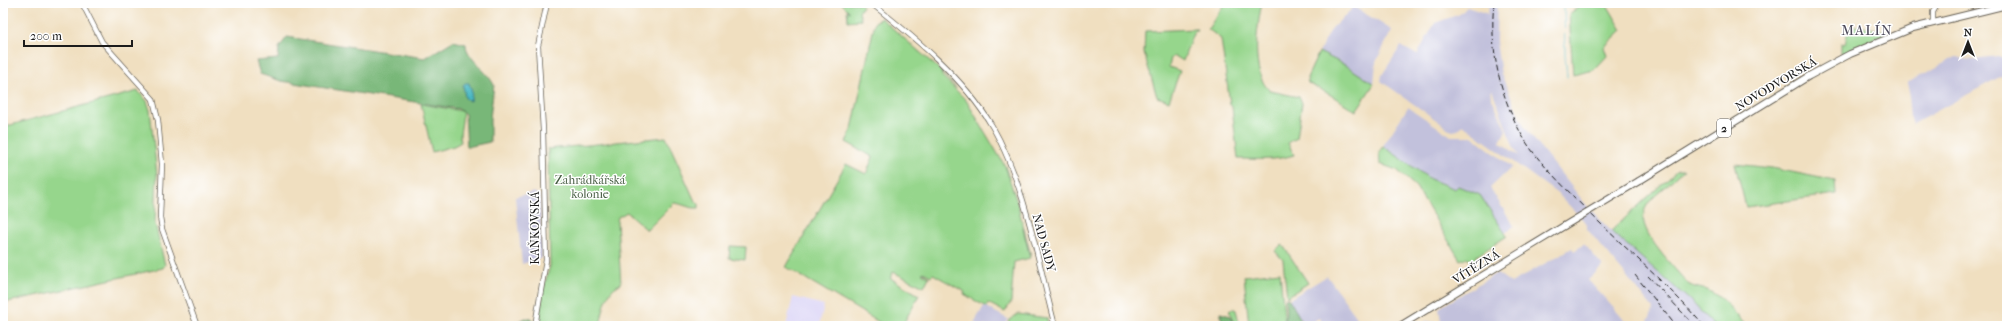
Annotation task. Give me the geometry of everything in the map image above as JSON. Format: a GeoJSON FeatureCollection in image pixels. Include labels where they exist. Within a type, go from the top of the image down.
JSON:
{"type":"FeatureCollection","features":[{"type":"Feature","properties":{"kind":"main road","name":"2"},"geometry":{"type":"LineString","coordinates":[[1933,23],[2007,5]]}},
{"type":"Feature","properties":{"kind":"main road","name":"NOVODVORSKÁ"},"geometry":{"type":"LineString","coordinates":[[1564,226],[1838,60],[1888,37],[1933,23]]}},
{"type":"Feature","properties":{"kind":"main road","name":"VÍTĚZNÁ"},"geometry":{"type":"LineString","coordinates":[[1400,326],[1564,226]]}},
{"type":"Feature","properties":{"kind":"street"},"geometry":{"type":"LineString","coordinates":[[82,3],[102,42],[152,99],[158,120],[162,164],[160,217],[162,229],[197,326]]}},
{"type":"Feature","properties":{"kind":"street","name":"KAŇKOVSKÁ"},"geometry":{"type":"LineString","coordinates":[[535,326],[546,260],[543,130],[538,46],[547,3]]}},
{"type":"Feature","properties":{"kind":"street","name":"NAD SADY"},"geometry":{"type":"LineString","coordinates":[[871,3],[938,61],[963,87],[992,126],[1011,166],[1020,192],[1055,326]]}},
{"type":"Feature","properties":{"kind":"street"},"geometry":{"type":"LineString","coordinates":[[1933,23],[1933,12],[1938,3]]}},
{"type":"Feature","properties":{"kind":"shaded area"},"geometry":{"type":"Polygon","coordinates":[[[1489,3],[1497,3],[1496,41],[1501,74],[1522,122],[1532,137],[1587,206],[1611,231],[1692,302],[1714,326],[1653,326],[1648,321],[1654,309],[1587,229],[1585,222],[1559,195],[1463,125],[1458,130],[1452,131],[1381,81],[1382,75],[1401,46],[1417,55],[1435,23],[1460,14],[1467,7],[1488,14],[1489,3]],[[1491,87],[1492,98],[1506,130],[1500,142],[1519,156],[1514,148],[1491,87]]]}},
{"type":"Feature","properties":{"kind":"shaded area"},"geometry":{"type":"Polygon","coordinates":[[[1354,7],[1392,30],[1376,62],[1374,84],[1347,66],[1319,52],[1332,28],[1354,7]]]}},
{"type":"Feature","properties":{"kind":"shaded area"},"geometry":{"type":"Polygon","coordinates":[[[1998,56],[2007,59],[2007,73],[1913,124],[1908,111],[1910,97],[1907,83],[1956,57],[1973,59],[1998,56]]]}},
{"type":"Feature","properties":{"kind":"shaded area"},"geometry":{"type":"Polygon","coordinates":[[[1408,107],[1451,136],[1472,136],[1512,167],[1490,188],[1514,226],[1505,233],[1480,195],[1455,190],[1430,179],[1383,146],[1408,107]]]}},
{"type":"Feature","properties":{"kind":"shaded area"},"geometry":{"type":"Polygon","coordinates":[[[534,192],[540,196],[542,258],[522,264],[515,197],[534,192]]]}},
{"type":"Feature","properties":{"kind":"shaded area"},"geometry":{"type":"Polygon","coordinates":[[[1584,244],[1603,266],[1588,280],[1630,326],[1409,326],[1418,321],[1424,325],[1425,321],[1441,323],[1439,308],[1497,273],[1511,283],[1572,248],[1574,251],[1584,244]]]}},
{"type":"Feature","properties":{"kind":"shaded area"},"geometry":{"type":"Polygon","coordinates":[[[1327,276],[1363,326],[1323,326],[1319,318],[1305,326],[1288,300],[1327,276]]]}},
{"type":"Feature","properties":{"kind":"shaded area"},"geometry":{"type":"Polygon","coordinates":[[[793,297],[824,305],[819,326],[786,326],[793,297]]]}},
{"type":"Feature","properties":{"kind":"shaded area"},"geometry":{"type":"Polygon","coordinates":[[[984,306],[1008,319],[1004,326],[980,326],[974,323],[984,306]]]}},
{"type":"Feature","properties":{"kind":"green space"},"geometry":{"type":"Polygon","coordinates":[[[841,3],[860,3],[863,6],[859,12],[861,20],[848,21],[847,10],[850,12],[841,3]]]}},
{"type":"Feature","properties":{"kind":"green space"},"geometry":{"type":"Polygon","coordinates":[[[1225,3],[1262,3],[1258,24],[1257,62],[1264,83],[1270,91],[1299,97],[1302,103],[1297,138],[1288,143],[1294,155],[1273,159],[1238,159],[1232,107],[1230,104],[1221,39],[1208,29],[1225,3]]]}},
{"type":"Feature","properties":{"kind":"green space"},"geometry":{"type":"Polygon","coordinates":[[[1585,3],[1606,3],[1622,30],[1604,47],[1607,56],[1594,70],[1573,75],[1569,14],[1585,3]]]}},
{"type":"Feature","properties":{"kind":"green space"},"geometry":{"type":"Polygon","coordinates":[[[881,18],[938,68],[957,89],[941,72],[942,76],[966,100],[1005,166],[1017,202],[1031,256],[1023,228],[1030,258],[1014,262],[1011,302],[1005,312],[988,303],[986,307],[964,294],[965,292],[933,274],[931,276],[923,272],[922,273],[929,277],[924,287],[893,272],[890,278],[919,295],[902,326],[893,326],[889,324],[884,325],[786,267],[846,164],[866,174],[873,157],[846,142],[852,129],[875,22],[881,18]]]}},
{"type":"Feature","properties":{"kind":"green space"},"geometry":{"type":"Polygon","coordinates":[[[1855,26],[1882,30],[1884,35],[1842,54],[1841,43],[1845,44],[1849,27],[1855,26]]]}},
{"type":"Feature","properties":{"kind":"green space"},"geometry":{"type":"Polygon","coordinates":[[[1197,29],[1192,36],[1183,61],[1175,56],[1171,58],[1169,67],[1180,71],[1169,101],[1157,97],[1144,53],[1145,31],[1197,29]]]}},
{"type":"Feature","properties":{"kind":"green space"},"geometry":{"type":"Polygon","coordinates":[[[287,37],[425,58],[453,41],[466,44],[469,54],[494,85],[490,118],[490,142],[467,147],[465,114],[459,109],[281,81],[260,74],[256,61],[278,59],[279,48],[287,37]]]}},
{"type":"Feature","properties":{"kind":"green space"},"geometry":{"type":"Polygon","coordinates":[[[1319,52],[1347,66],[1374,84],[1356,111],[1308,83],[1307,78],[1319,52]]]}},
{"type":"Feature","properties":{"kind":"green space"},"geometry":{"type":"Polygon","coordinates":[[[138,91],[147,101],[150,110],[157,175],[155,223],[165,265],[163,268],[3,303],[3,127],[138,91]]]}},
{"type":"Feature","properties":{"kind":"green space"},"geometry":{"type":"Polygon","coordinates":[[[421,104],[462,111],[460,134],[461,142],[454,146],[432,152],[421,104]]]}},
{"type":"Feature","properties":{"kind":"green space","name":"Zahrádkářská kolonie"},"geometry":{"type":"Polygon","coordinates":[[[666,137],[694,199],[699,204],[699,208],[692,208],[673,203],[647,230],[627,212],[618,217],[617,222],[621,284],[612,290],[606,301],[600,326],[538,326],[543,290],[550,266],[548,149],[666,137]]]}},
{"type":"Feature","properties":{"kind":"green space"},"geometry":{"type":"Polygon","coordinates":[[[1383,146],[1430,179],[1455,189],[1458,186],[1480,195],[1507,236],[1475,257],[1475,261],[1465,258],[1460,260],[1416,187],[1397,170],[1380,164],[1379,152],[1383,146]]]}},
{"type":"Feature","properties":{"kind":"green space"},"geometry":{"type":"Polygon","coordinates":[[[1735,164],[1772,168],[1835,181],[1836,194],[1746,207],[1735,164]]]}},
{"type":"Feature","properties":{"kind":"green space"},"geometry":{"type":"Polygon","coordinates":[[[1677,170],[1684,170],[1655,196],[1645,208],[1643,220],[1646,230],[1659,250],[1688,284],[1715,294],[1729,306],[1746,326],[1714,326],[1692,302],[1611,231],[1677,170]]]}},
{"type":"Feature","properties":{"kind":"green space"},"geometry":{"type":"Polygon","coordinates":[[[1282,244],[1308,283],[1287,297],[1283,260],[1275,251],[1282,244]]]}},
{"type":"Feature","properties":{"kind":"green space"},"geometry":{"type":"Polygon","coordinates":[[[730,246],[746,247],[745,260],[729,258],[730,246]]]}},
{"type":"Feature","properties":{"kind":"green space"},"geometry":{"type":"Polygon","coordinates":[[[1280,272],[1285,326],[1249,326],[1244,276],[1280,272]]]}},
{"type":"Feature","properties":{"kind":"green space"},"geometry":{"type":"Polygon","coordinates":[[[1285,298],[1289,299],[1300,318],[1300,326],[1286,326],[1285,298]]]}},
{"type":"Feature","properties":{"kind":"green space"},"geometry":{"type":"Polygon","coordinates":[[[1233,308],[1236,310],[1240,326],[1235,326],[1229,310],[1233,308]]]}},
{"type":"Feature","properties":{"kind":"green space"},"geometry":{"type":"Polygon","coordinates":[[[1221,313],[1230,316],[1234,326],[1225,326],[1221,318],[1221,313]]]}},
{"type":"Feature","properties":{"kind":"green space"},"geometry":{"type":"Polygon","coordinates":[[[1018,314],[1047,318],[1048,326],[1007,326],[1009,320],[1018,314]]]}},
{"type":"Feature","properties":{"kind":"green space"},"geometry":{"type":"Polygon","coordinates":[[[526,318],[532,319],[532,326],[506,326],[526,318]]]}},
{"type":"Feature","properties":{"kind":"water"},"geometry":{"type":"Polygon","coordinates":[[[465,83],[469,83],[472,92],[471,100],[469,101],[465,98],[463,85],[465,83]]]}},
{"type":"Feature","properties":{"kind":"waterway"},"geometry":{"type":"LineString","coordinates":[[1564,3],[1567,77]]}},
{"type":"Feature","properties":{"kind":"railway"},"geometry":{"type":"LineString","coordinates":[[1494,3],[1493,38],[1502,89],[1515,122],[1528,145],[1546,168],[1572,195],[1656,276],[1704,326]]}},
{"type":"Feature","properties":{"kind":"railway"},"geometry":{"type":"LineString","coordinates":[[1635,275],[1676,326]]}},
{"type":"Feature","properties":{"kind":"railway"},"geometry":{"type":"LineString","coordinates":[[1648,276],[1695,326]]}},
{"type":"Feature","properties":{"kind":"district","name":"MALÍN"},"geometry":{"type":"Point","coordinates":[1867,30]}}]}
